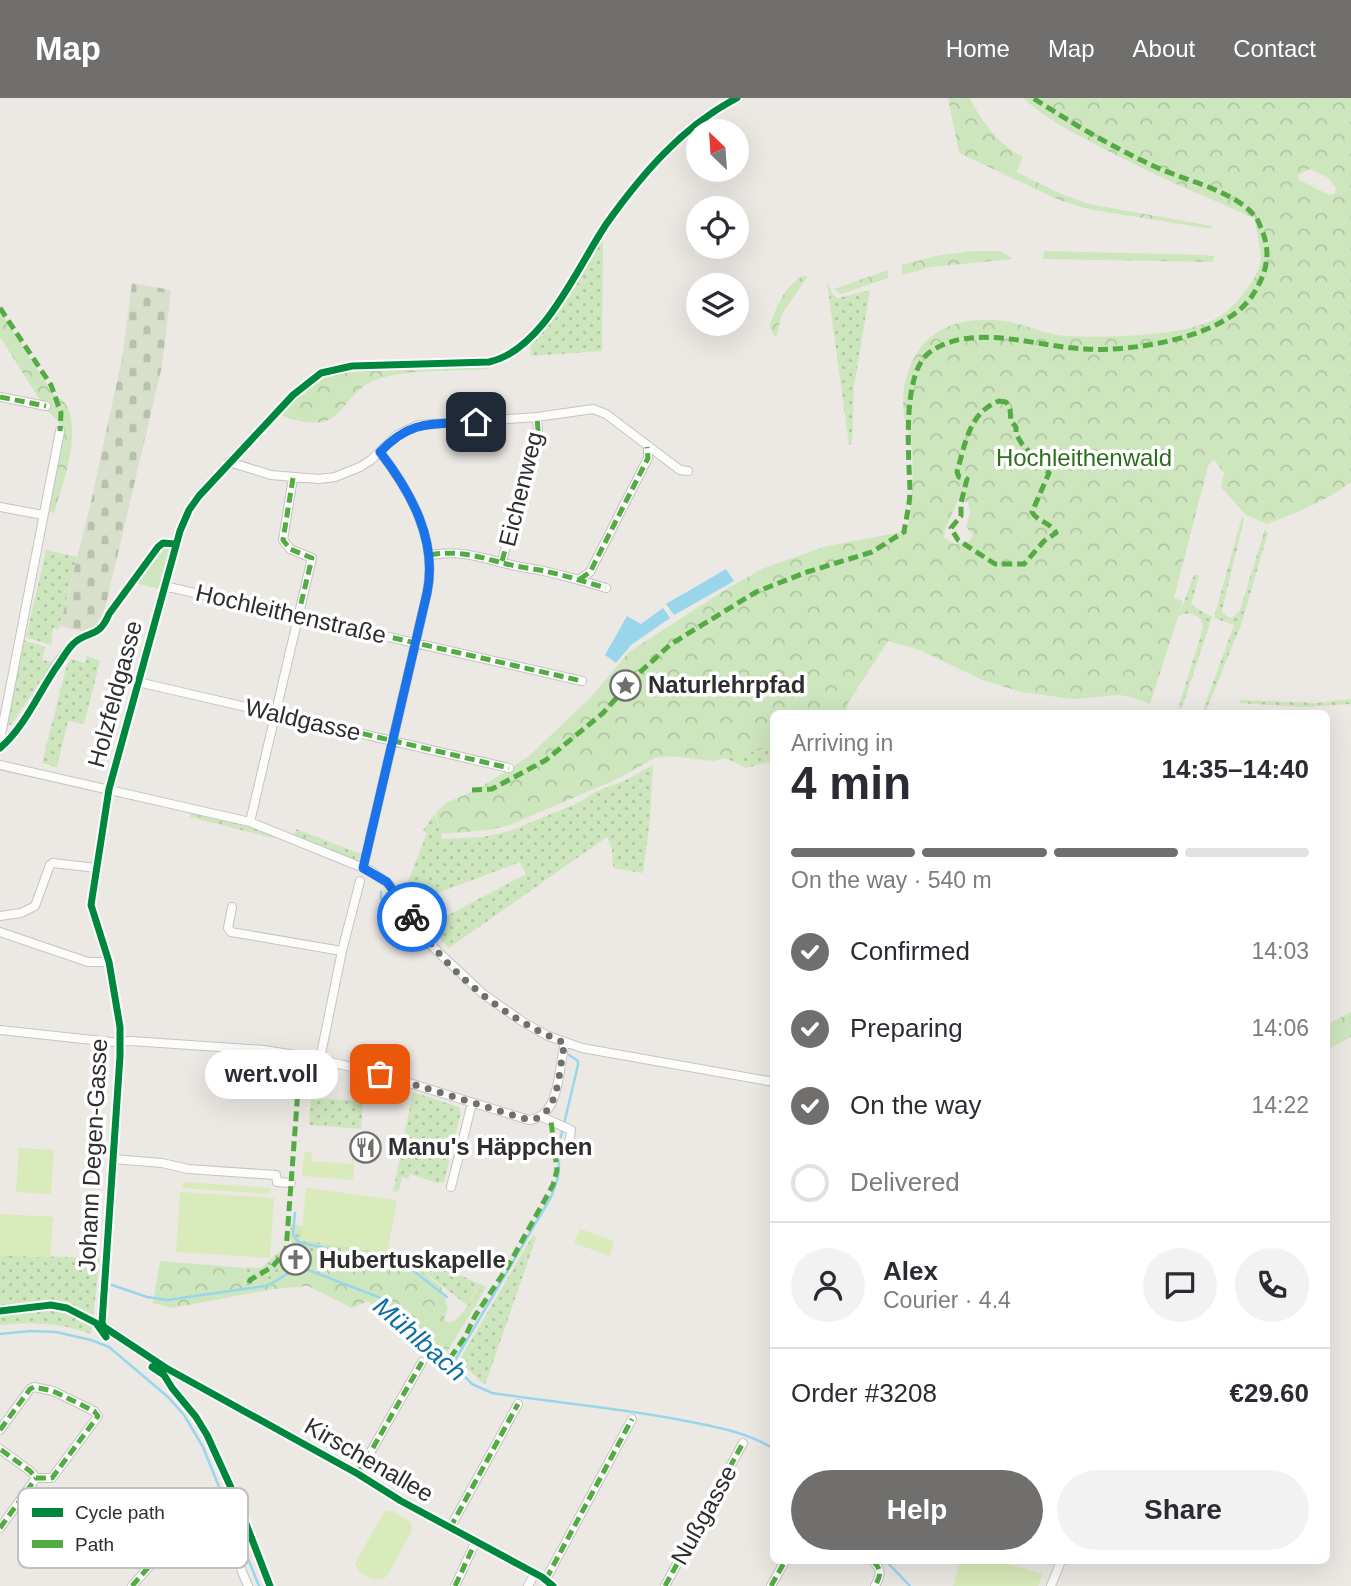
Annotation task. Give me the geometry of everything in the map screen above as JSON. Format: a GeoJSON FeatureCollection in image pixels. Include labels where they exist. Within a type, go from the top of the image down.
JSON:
{"type":"FeatureCollection","features":[{"type":"Feature","properties":{"kind":"street","name":"Holzfeldgasse"},"geometry":{"type":"LineString","coordinates":[[109,789],[180,531],[189,510],[229,462],[293,395],[321,373],[352,366],[476,363],[498,360],[516,351],[533,336],[547,318],[607,224],[642,177],[691,128],[737,98]]}},
{"type":"Feature","properties":{"kind":"street"},"geometry":{"type":"LineString","coordinates":[[0,397],[46,406]]}},
{"type":"Feature","properties":{"kind":"street"},"geometry":{"type":"LineString","coordinates":[[229,462],[271,475],[319,479],[360,467],[397,435],[418,425],[537,417],[597,409],[680,470],[688,471]]}},
{"type":"Feature","properties":{"kind":"street","name":"Eichenweg"},"geometry":{"type":"LineString","coordinates":[[502,561],[538,430],[537,417]]}},
{"type":"Feature","properties":{"kind":"street"},"geometry":{"type":"LineString","coordinates":[[0,740],[60,431]]}},
{"type":"Feature","properties":{"kind":"street"},"geometry":{"type":"LineString","coordinates":[[580,579],[590,572],[648,458],[648,447]]}},
{"type":"Feature","properties":{"kind":"street"},"geometry":{"type":"LineString","coordinates":[[363,868],[430,582],[430,555],[415,507],[380,452]]}},
{"type":"Feature","properties":{"kind":"street"},"geometry":{"type":"LineString","coordinates":[[250,822],[312,558],[290,550],[283,540],[293,478]]}},
{"type":"Feature","properties":{"kind":"street"},"geometry":{"type":"LineString","coordinates":[[0,507],[43,515]]}},
{"type":"Feature","properties":{"kind":"street","name":"Eichenweg"},"geometry":{"type":"LineString","coordinates":[[430,555],[463,553],[580,579],[606,588]]}},
{"type":"Feature","properties":{"kind":"street","name":"Hochleithenstraße"},"geometry":{"type":"LineString","coordinates":[[164,586],[582,681]]}},
{"type":"Feature","properties":{"kind":"street"},"geometry":{"type":"LineString","coordinates":[[0,748],[27,714],[43,685],[73,644],[98,631],[107,620]]}},
{"type":"Feature","properties":{"kind":"street","name":"Waldgasse"},"geometry":{"type":"LineString","coordinates":[[138,681],[509,768]]}},
{"type":"Feature","properties":{"kind":"street"},"geometry":{"type":"LineString","coordinates":[[0,765],[250,822],[363,868],[383,878],[396,892],[425,936],[458,972],[515,1017],[565,1043],[770,1081]]}},
{"type":"Feature","properties":{"kind":"street","name":"Johann Degen-Gasse"},"geometry":{"type":"LineString","coordinates":[[109,789],[92,908],[109,962],[121,1042],[102,1323],[107,1331],[166,1368]]}},
{"type":"Feature","properties":{"kind":"street"},"geometry":{"type":"LineString","coordinates":[[0,916],[21,913],[35,906],[53,863],[96,868]]}},
{"type":"Feature","properties":{"kind":"street"},"geometry":{"type":"LineString","coordinates":[[320,1059],[342,951],[360,881]]}},
{"type":"Feature","properties":{"kind":"street"},"geometry":{"type":"LineString","coordinates":[[232,907],[228,928],[231,932],[342,951]]}},
{"type":"Feature","properties":{"kind":"street"},"geometry":{"type":"LineString","coordinates":[[0,932],[88,962],[109,962]]}},
{"type":"Feature","properties":{"kind":"street"},"geometry":{"type":"LineString","coordinates":[[0,1030],[121,1042],[264,1050],[320,1059],[380,1074],[529,1120],[542,1117],[552,1105],[565,1043]]}},
{"type":"Feature","properties":{"kind":"street"},"geometry":{"type":"LineString","coordinates":[[451,1187],[472,1103]]}},
{"type":"Feature","properties":{"kind":"street"},"geometry":{"type":"LineString","coordinates":[[542,1117],[568,1127],[571,1134],[568,1153]]}},
{"type":"Feature","properties":{"kind":"street"},"geometry":{"type":"LineString","coordinates":[[113,1160],[276,1175],[277,1181],[291,1183]]}},
{"type":"Feature","properties":{"kind":"street"},"geometry":{"type":"LineString","coordinates":[[358,1474],[422,1362]]}},
{"type":"Feature","properties":{"kind":"street","name":"Kirschenallee"},"geometry":{"type":"LineString","coordinates":[[166,1368],[546,1579],[553,1586]]}},
{"type":"Feature","properties":{"kind":"street"},"geometry":{"type":"LineString","coordinates":[[0,1430],[34,1387],[53,1391],[100,1415],[57,1474],[46,1480],[36,1478],[0,1449]]}},
{"type":"Feature","properties":{"kind":"street"},"geometry":{"type":"LineString","coordinates":[[450,1528],[518,1404]]}},
{"type":"Feature","properties":{"kind":"street"},"geometry":{"type":"LineString","coordinates":[[546,1579],[632,1419]]}},
{"type":"Feature","properties":{"kind":"street","name":"Nußgasse"},"geometry":{"type":"LineString","coordinates":[[665,1586],[743,1443]]}},
{"type":"Feature","properties":{"kind":"street"},"geometry":{"type":"LineString","coordinates":[[29,1488],[36,1478]]}},
{"type":"Feature","properties":{"kind":"street"},"geometry":{"type":"LineString","coordinates":[[0,1528],[18,1503]]}},
{"type":"Feature","properties":{"kind":"street"},"geometry":{"type":"LineString","coordinates":[[455,1586],[476,1541]]}},
{"type":"Feature","properties":{"kind":"street"},"geometry":{"type":"LineString","coordinates":[[771,1586],[783,1564]]}},
{"type":"Feature","properties":{"kind":"street"},"geometry":{"type":"LineString","coordinates":[[875,1586],[880,1576],[876,1564]]}},
{"type":"Feature","properties":{"kind":"street"},"geometry":{"type":"LineString","coordinates":[[1051,1586],[1060,1564]]}},
{"type":"Feature","properties":{"kind":"street"},"geometry":{"type":"LineString","coordinates":[[132,1586],[148,1568]]}},
{"type":"Feature","properties":{"kind":"street"},"geometry":{"type":"LineString","coordinates":[[241,1568],[248,1586]]}},
{"type":"Feature","properties":{"kind":"street"},"geometry":{"type":"LineString","coordinates":[[528,1586],[535,1573]]}},
{"type":"Feature","properties":{"kind":"green space"},"geometry":{"type":"Polygon","coordinates":[[[948,98],[970,98],[992,132],[1006,146],[1023,157],[1016,172],[1089,204],[1212,226],[1211,229],[1088,209],[1059,200],[959,153],[948,98]]]}},
{"type":"Feature","properties":{"kind":"green space","name":"Hochleithenwald"},"geometry":{"type":"Polygon","coordinates":[[[1023,98],[1351,98],[1351,482],[1321,501],[1267,524],[1246,515],[1221,487],[1224,473],[1214,459],[1208,466],[1174,598],[1183,601],[1150,704],[1119,695],[1073,699],[1021,692],[982,680],[920,650],[888,641],[848,703],[847,710],[770,710],[770,748],[713,761],[671,756],[655,758],[615,780],[510,825],[489,830],[440,834],[436,812],[448,802],[476,790],[528,757],[591,697],[629,652],[764,568],[827,546],[907,531],[913,461],[903,402],[905,384],[914,358],[936,333],[946,327],[969,321],[993,320],[1013,322],[1067,336],[1147,335],[1190,328],[1208,322],[1222,315],[1239,299],[1254,278],[1261,261],[1254,218],[1111,153],[1056,122],[1023,98]],[[1309,169],[1298,175],[1299,180],[1329,195],[1335,193],[1336,187],[1327,177],[1309,169]],[[958,500],[945,530],[944,538],[956,544],[970,541],[973,534],[966,527],[970,512],[968,502],[958,500]]]}},
{"type":"Feature","properties":{"kind":"green space"},"geometry":{"type":"Polygon","coordinates":[[[603,237],[602,351],[531,356],[530,343],[543,329],[603,237]]]}},
{"type":"Feature","properties":{"kind":"green space"},"geometry":{"type":"Polygon","coordinates":[[[971,251],[1001,251],[1013,259],[931,267],[902,275],[902,265],[971,251]]]}},
{"type":"Feature","properties":{"kind":"green space"},"geometry":{"type":"Polygon","coordinates":[[[1044,251],[1214,256],[1213,262],[1043,259],[1044,251]]]}},
{"type":"Feature","properties":{"kind":"green space"},"geometry":{"type":"Polygon","coordinates":[[[888,270],[888,278],[841,294],[834,289],[888,270]]]}},
{"type":"Feature","properties":{"kind":"green space"},"geometry":{"type":"Polygon","coordinates":[[[802,276],[808,276],[782,314],[776,338],[769,327],[775,312],[785,292],[802,276]]]}},
{"type":"Feature","properties":{"kind":"green space"},"geometry":{"type":"Polygon","coordinates":[[[827,282],[834,296],[838,298],[870,290],[854,387],[852,443],[849,445],[827,282]]]}},
{"type":"Feature","properties":{"kind":"green space"},"geometry":{"type":"Polygon","coordinates":[[[132,283],[171,290],[162,366],[102,621],[87,632],[60,626],[91,502],[122,359],[132,283]]]}},
{"type":"Feature","properties":{"kind":"green space"},"geometry":{"type":"Polygon","coordinates":[[[0,311],[53,394],[64,402],[70,415],[71,449],[54,513],[49,511],[63,427],[45,408],[0,337],[0,311]]]}},
{"type":"Feature","properties":{"kind":"green space"},"geometry":{"type":"Polygon","coordinates":[[[488,365],[489,369],[420,372],[381,378],[366,384],[331,419],[320,422],[304,422],[281,415],[310,384],[325,375],[351,369],[488,365]]]}},
{"type":"Feature","properties":{"kind":"green space"},"geometry":{"type":"Polygon","coordinates":[[[1242,517],[1244,519],[1222,611],[1226,616],[1232,618],[1240,610],[1265,529],[1268,533],[1241,625],[1206,710],[1203,710],[1234,625],[1214,618],[1242,517]]]}},
{"type":"Feature","properties":{"kind":"green space"},"geometry":{"type":"Polygon","coordinates":[[[163,547],[171,549],[159,589],[135,583],[163,547]]]}},
{"type":"Feature","properties":{"kind":"green space"},"geometry":{"type":"Polygon","coordinates":[[[46,550],[77,557],[59,629],[53,628],[51,645],[26,637],[46,550]]]}},
{"type":"Feature","properties":{"kind":"green space"},"geometry":{"type":"Polygon","coordinates":[[[1194,575],[1199,575],[1191,605],[1212,617],[1182,708],[1178,709],[1203,628],[1201,619],[1195,615],[1187,613],[1178,617],[1194,575]]]}},
{"type":"Feature","properties":{"kind":"green space"},"geometry":{"type":"Polygon","coordinates":[[[23,640],[45,647],[42,660],[53,662],[11,725],[7,725],[23,640]]]}},
{"type":"Feature","properties":{"kind":"green space"},"geometry":{"type":"Polygon","coordinates":[[[87,656],[100,661],[84,724],[68,721],[57,767],[42,763],[66,668],[71,659],[85,663],[87,656]]]}},
{"type":"Feature","properties":{"kind":"green space"},"geometry":{"type":"Polygon","coordinates":[[[1351,699],[1351,704],[1304,707],[1239,703],[1240,700],[1316,703],[1351,699]]]}},
{"type":"Feature","properties":{"kind":"green space"},"geometry":{"type":"Polygon","coordinates":[[[770,748],[770,762],[746,768],[725,758],[770,748]]]}},
{"type":"Feature","properties":{"kind":"green space"},"geometry":{"type":"Polygon","coordinates":[[[653,765],[643,873],[613,868],[612,849],[607,837],[449,948],[429,925],[526,874],[520,862],[414,902],[405,889],[427,833],[423,830],[435,814],[442,839],[483,837],[510,831],[580,802],[595,792],[624,781],[653,765]]]}},
{"type":"Feature","properties":{"kind":"green space"},"geometry":{"type":"Polygon","coordinates":[[[191,813],[246,824],[274,836],[273,838],[190,817],[191,813]]]}},
{"type":"Feature","properties":{"kind":"green space"},"geometry":{"type":"Polygon","coordinates":[[[296,829],[361,854],[359,859],[294,835],[296,829]]]}},
{"type":"Feature","properties":{"kind":"green space"},"geometry":{"type":"Polygon","coordinates":[[[1351,1012],[1351,1037],[1330,1048],[1330,1023],[1351,1012]]]}},
{"type":"Feature","properties":{"kind":"green space"},"geometry":{"type":"Polygon","coordinates":[[[413,1092],[459,1107],[461,1112],[444,1182],[437,1183],[410,1174],[408,1179],[402,1177],[399,1191],[393,1192],[413,1092]]]}},
{"type":"Feature","properties":{"kind":"green space"},"geometry":{"type":"Polygon","coordinates":[[[311,1098],[363,1101],[361,1129],[309,1125],[311,1098]]]}},
{"type":"Feature","properties":{"kind":"green space"},"geometry":{"type":"Polygon","coordinates":[[[19,1148],[54,1150],[51,1194],[16,1192],[19,1148]]]}},
{"type":"Feature","properties":{"kind":"green space"},"geometry":{"type":"Polygon","coordinates":[[[304,1152],[312,1152],[311,1161],[351,1164],[354,1159],[353,1180],[302,1176],[304,1152]]]}},
{"type":"Feature","properties":{"kind":"green space"},"geometry":{"type":"Polygon","coordinates":[[[183,1182],[271,1188],[270,1194],[183,1188],[183,1182]]]}},
{"type":"Feature","properties":{"kind":"green space"},"geometry":{"type":"Polygon","coordinates":[[[306,1188],[397,1200],[387,1253],[301,1240],[306,1188]]]}},
{"type":"Feature","properties":{"kind":"green space"},"geometry":{"type":"Polygon","coordinates":[[[180,1192],[274,1198],[270,1258],[176,1252],[180,1192]]]}},
{"type":"Feature","properties":{"kind":"green space"},"geometry":{"type":"Polygon","coordinates":[[[0,1214],[53,1217],[50,1258],[0,1255],[0,1214]]]}},
{"type":"Feature","properties":{"kind":"green space"},"geometry":{"type":"Polygon","coordinates":[[[291,1224],[302,1226],[302,1240],[387,1253],[411,1253],[486,1287],[483,1293],[476,1289],[467,1305],[411,1262],[382,1262],[304,1251],[294,1246],[290,1238],[291,1224]]]}},
{"type":"Feature","properties":{"kind":"green space"},"geometry":{"type":"Polygon","coordinates":[[[580,1229],[614,1241],[610,1256],[574,1243],[580,1229]]]}},
{"type":"Feature","properties":{"kind":"green space"},"geometry":{"type":"Polygon","coordinates":[[[533,1235],[536,1238],[485,1385],[459,1361],[533,1235]]]}},
{"type":"Feature","properties":{"kind":"green space"},"geometry":{"type":"Polygon","coordinates":[[[285,1246],[285,1250],[310,1258],[310,1263],[262,1284],[244,1286],[246,1267],[261,1268],[285,1246]]]}},
{"type":"Feature","properties":{"kind":"green space"},"geometry":{"type":"Polygon","coordinates":[[[293,1246],[335,1258],[411,1262],[441,1287],[448,1308],[444,1318],[448,1323],[461,1315],[477,1289],[483,1293],[442,1360],[426,1358],[368,1301],[352,1308],[308,1286],[274,1289],[172,1308],[153,1303],[160,1261],[246,1268],[244,1286],[262,1284],[310,1263],[310,1257],[290,1253],[293,1246]]]}},
{"type":"Feature","properties":{"kind":"green space"},"geometry":{"type":"Polygon","coordinates":[[[0,1255],[100,1258],[91,1334],[46,1324],[0,1325],[0,1255]]]}},
{"type":"Feature","properties":{"kind":"green space"},"geometry":{"type":"Polygon","coordinates":[[[392,1511],[411,1522],[412,1531],[387,1576],[374,1579],[364,1575],[355,1564],[382,1515],[392,1511]]]}},
{"type":"Feature","properties":{"kind":"green space"},"geometry":{"type":"Polygon","coordinates":[[[959,1564],[1007,1564],[1043,1574],[1038,1586],[953,1586],[959,1564]]]}},
{"type":"Feature","properties":{"kind":"water"},"geometry":{"type":"Polygon","coordinates":[[[726,569],[734,581],[674,615],[666,604],[726,569]]]}},
{"type":"Feature","properties":{"kind":"water"},"geometry":{"type":"Polygon","coordinates":[[[663,608],[670,618],[631,645],[616,663],[605,655],[627,616],[641,624],[663,608]]]}},
{"type":"Feature","properties":{"kind":"waterway"},"geometry":{"type":"LineString","coordinates":[[381,892],[381,899],[387,903]]}},
{"type":"Feature","properties":{"kind":"waterway"},"geometry":{"type":"LineString","coordinates":[[454,1362],[553,1192],[559,1170],[557,1153],[578,1065],[578,1061],[569,1055]]}},
{"type":"Feature","properties":{"kind":"waterway"},"geometry":{"type":"LineString","coordinates":[[295,1213],[293,1234],[298,1242],[329,1249],[333,1254]]}},
{"type":"Feature","properties":{"kind":"waterway"},"geometry":{"type":"LineString","coordinates":[[325,1253],[382,1261],[411,1269],[447,1297]]}},
{"type":"Feature","properties":{"kind":"waterway","name":"Mühlbach"},"geometry":{"type":"LineString","coordinates":[[112,1285],[147,1297],[167,1300],[265,1286],[303,1268],[381,1298],[401,1315],[432,1350],[453,1364],[472,1384],[492,1393],[697,1423],[742,1434],[770,1447]]}},
{"type":"Feature","properties":{"kind":"waterway"},"geometry":{"type":"LineString","coordinates":[[0,1334],[56,1332],[109,1347],[168,1397],[184,1415],[203,1447],[220,1488]]}},
{"type":"Feature","properties":{"kind":"waterway"},"geometry":{"type":"LineString","coordinates":[[248,1559],[259,1586]]}},
{"type":"Feature","properties":{"kind":"waterway","name":"Mühlbach"},"geometry":{"type":"LineString","coordinates":[[889,1564],[910,1586]]}},
{"type":"Feature","properties":{"kind":"marked path"},"geometry":{"type":"LineString","coordinates":[[472,790],[492,789],[546,760],[603,713],[638,674],[671,644],[756,592],[807,572],[872,552],[904,532],[910,495],[908,438],[911,396],[914,378],[921,362],[930,352],[947,343],[985,337],[1085,349],[1151,345],[1199,332],[1221,322],[1239,310],[1252,296],[1264,271],[1267,254],[1264,237],[1254,215],[1233,199],[1126,152],[1033,98]]}},
{"type":"Feature","properties":{"kind":"marked path"},"geometry":{"type":"LineString","coordinates":[[0,308],[51,385],[61,413],[60,431]]}},
{"type":"Feature","properties":{"kind":"marked path"},"geometry":{"type":"LineString","coordinates":[[0,397],[46,406]]}},
{"type":"Feature","properties":{"kind":"marked path"},"geometry":{"type":"LineString","coordinates":[[999,401],[1006,402],[1010,409],[1011,421],[1022,444],[1049,473],[1032,512],[1056,533],[1044,541],[1024,564],[995,564],[958,540],[951,528],[961,516],[967,479],[959,477],[957,472],[970,430],[981,413],[999,401]]}},
{"type":"Feature","properties":{"kind":"marked path"},"geometry":{"type":"LineString","coordinates":[[502,561],[538,430],[537,417]]}},
{"type":"Feature","properties":{"kind":"marked path"},"geometry":{"type":"LineString","coordinates":[[580,579],[590,572],[648,458],[647,447]]}},
{"type":"Feature","properties":{"kind":"marked path"},"geometry":{"type":"LineString","coordinates":[[293,478],[283,540],[290,549],[312,558],[298,616],[582,681]]}},
{"type":"Feature","properties":{"kind":"marked path"},"geometry":{"type":"LineString","coordinates":[[430,555],[468,555],[557,574],[606,588]]}},
{"type":"Feature","properties":{"kind":"marked path"},"geometry":{"type":"LineString","coordinates":[[275,713],[509,768]]}},
{"type":"Feature","properties":{"kind":"marked path"},"geometry":{"type":"LineString","coordinates":[[249,1283],[272,1267],[286,1251],[300,1063]]}},
{"type":"Feature","properties":{"kind":"marked path"},"geometry":{"type":"LineString","coordinates":[[450,1358],[507,1268],[553,1185],[557,1170],[551,1121]]}},
{"type":"Feature","properties":{"kind":"marked path"},"geometry":{"type":"LineString","coordinates":[[358,1474],[422,1362]]}},
{"type":"Feature","properties":{"kind":"marked path"},"geometry":{"type":"LineString","coordinates":[[0,1430],[34,1387],[53,1391],[94,1411],[98,1416],[52,1478],[36,1478],[0,1449]]}},
{"type":"Feature","properties":{"kind":"marked path"},"geometry":{"type":"LineString","coordinates":[[450,1528],[518,1404]]}},
{"type":"Feature","properties":{"kind":"marked path"},"geometry":{"type":"LineString","coordinates":[[546,1579],[632,1419]]}},
{"type":"Feature","properties":{"kind":"marked path"},"geometry":{"type":"LineString","coordinates":[[665,1586],[743,1443]]}},
{"type":"Feature","properties":{"kind":"marked path"},"geometry":{"type":"LineString","coordinates":[[29,1488],[36,1478]]}},
{"type":"Feature","properties":{"kind":"marked path"},"geometry":{"type":"LineString","coordinates":[[0,1528],[18,1503]]}},
{"type":"Feature","properties":{"kind":"marked path"},"geometry":{"type":"LineString","coordinates":[[455,1586],[476,1541]]}},
{"type":"Feature","properties":{"kind":"marked path"},"geometry":{"type":"LineString","coordinates":[[771,1586],[783,1564]]}},
{"type":"Feature","properties":{"kind":"marked path"},"geometry":{"type":"LineString","coordinates":[[875,1586],[880,1573],[876,1564]]}},
{"type":"Feature","properties":{"kind":"marked path"},"geometry":{"type":"LineString","coordinates":[[132,1586],[148,1568]]}},
{"type":"Feature","properties":{"kind":"cycle path"},"geometry":{"type":"LineString","coordinates":[[553,1586],[542,1577],[166,1368],[104,1327],[102,1323],[120,1027],[109,962],[91,905],[109,789],[180,531],[189,510],[199,496],[293,395],[321,373],[352,366],[489,362],[509,354],[543,324],[607,223],[649,169],[699,122],[737,98]]}},
{"type":"Feature","properties":{"kind":"cycle path"},"geometry":{"type":"LineString","coordinates":[[0,748],[18,729],[71,646],[101,628],[158,547],[163,543],[176,544]]}},
{"type":"Feature","properties":{"kind":"cycle path"},"geometry":{"type":"LineString","coordinates":[[0,1311],[51,1305],[67,1308],[96,1323],[106,1337]]}},
{"type":"Feature","properties":{"kind":"cycle path"},"geometry":{"type":"LineString","coordinates":[[152,1367],[164,1375],[196,1417],[231,1488]]}},
{"type":"Feature","properties":{"kind":"cycle path"},"geometry":{"type":"LineString","coordinates":[[248,1529],[270,1586]]}},
{"type":"Feature","properties":{"kind":"way so far"},"geometry":{"type":"LineString","coordinates":[[380,1074],[490,1109],[529,1120],[535,1119],[542,1117],[552,1105],[565,1043],[523,1022],[482,993],[434,948],[412,917]]}},
{"type":"Feature","properties":{"kind":"place","name":"Naturlehrpfad"},"geometry":{"type":"Point","coordinates":[625,685]}},
{"type":"Feature","properties":{"kind":"place","name":"wert.voll"},"geometry":{"type":"Point","coordinates":[380,1074]}},
{"type":"Feature","properties":{"kind":"place","name":"Manu's Häppchen"},"geometry":{"type":"Point","coordinates":[365,1147]}},
{"type":"Feature","properties":{"kind":"place","name":"Hubertuskapelle"},"geometry":{"type":"Point","coordinates":[296,1260]}},
{"type":"Feature","properties":{"kind":"route"},"geometry":{"type":"LineString","coordinates":[[412,917],[387,882],[363,868],[430,582],[431,568],[430,555],[415,507],[380,452],[397,435],[418,425],[476,422]]}}]}
